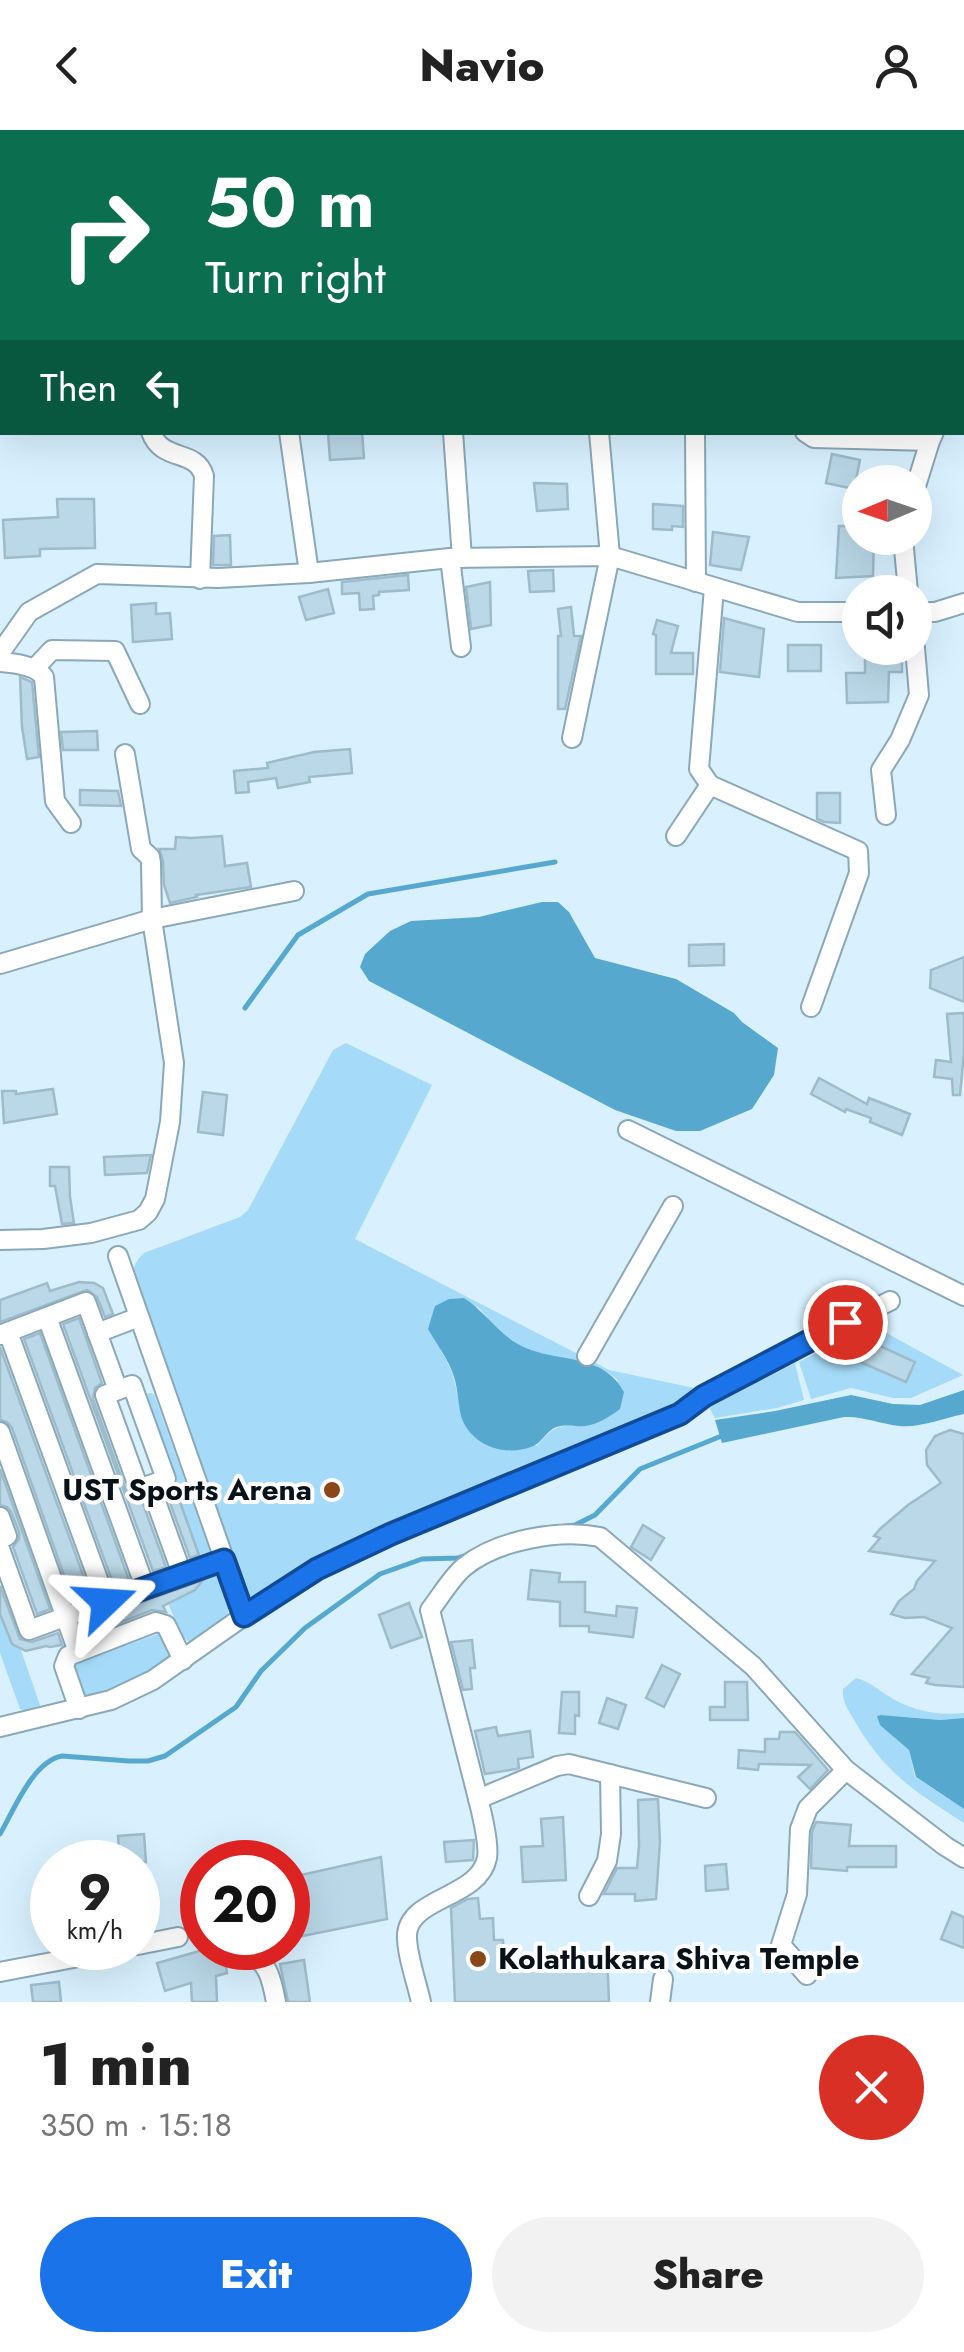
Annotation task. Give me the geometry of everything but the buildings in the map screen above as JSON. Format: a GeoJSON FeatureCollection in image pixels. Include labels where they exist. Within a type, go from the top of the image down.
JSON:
{"type":"FeatureCollection","features":[{"type":"Feature","properties":{"kind":"street"},"geometry":{"type":"LineString","coordinates":[[152,435],[163,450],[201,467],[204,476],[200,578]]}},
{"type":"Feature","properties":{"kind":"street"},"geometry":{"type":"LineString","coordinates":[[289,435],[309,572]]}},
{"type":"Feature","properties":{"kind":"street"},"geometry":{"type":"LineString","coordinates":[[453,435],[461,647]]}},
{"type":"Feature","properties":{"kind":"street"},"geometry":{"type":"LineString","coordinates":[[572,738],[610,556],[599,435]]}},
{"type":"Feature","properties":{"kind":"street"},"geometry":{"type":"LineString","coordinates":[[695,435],[705,585],[699,769],[710,785],[858,851],[860,874],[812,1008]]}},
{"type":"Feature","properties":{"kind":"street"},"geometry":{"type":"LineString","coordinates":[[809,435],[932,437],[923,465]]}},
{"type":"Feature","properties":{"kind":"street"},"geometry":{"type":"LineString","coordinates":[[0,653],[28,612],[96,574],[200,578],[456,558],[610,556],[798,612],[842,612]]}},
{"type":"Feature","properties":{"kind":"street"},"geometry":{"type":"LineString","coordinates":[[932,612],[964,603]]}},
{"type":"Feature","properties":{"kind":"street"},"geometry":{"type":"LineString","coordinates":[[35,668],[52,650],[114,650],[140,704]]}},
{"type":"Feature","properties":{"kind":"street"},"geometry":{"type":"LineString","coordinates":[[0,662],[40,671],[45,683],[54,801],[71,823]]}},
{"type":"Feature","properties":{"kind":"street"},"geometry":{"type":"LineString","coordinates":[[886,815],[881,770],[900,740],[919,695],[916,665]]}},
{"type":"Feature","properties":{"kind":"street"},"geometry":{"type":"LineString","coordinates":[[0,1240],[91,1233],[138,1220],[148,1212],[154,1199],[170,1122],[174,1062],[152,919],[150,857],[141,848],[125,754]]}},
{"type":"Feature","properties":{"kind":"street"},"geometry":{"type":"LineString","coordinates":[[676,836],[710,785]]}},
{"type":"Feature","properties":{"kind":"street"},"geometry":{"type":"LineString","coordinates":[[0,964],[152,919],[294,891]]}},
{"type":"Feature","properties":{"kind":"street"},"geometry":{"type":"LineString","coordinates":[[628,1130],[964,1296]]}},
{"type":"Feature","properties":{"kind":"street"},"geometry":{"type":"LineString","coordinates":[[587,1356],[673,1206]]}},
{"type":"Feature","properties":{"kind":"street"},"geometry":{"type":"LineString","coordinates":[[118,1256],[244,1616]]}},
{"type":"Feature","properties":{"kind":"street"},"geometry":{"type":"LineString","coordinates":[[0,1726],[79,1709],[153,1680],[317,1569],[391,1534],[680,1414],[733,1380],[890,1301]]}},
{"type":"Feature","properties":{"kind":"street"},"geometry":{"type":"LineString","coordinates":[[106,1602],[4,1333],[86,1302],[98,1333],[126,1390],[166,1479],[139,1489],[105,1395],[126,1390],[160,1378]]}},
{"type":"Feature","properties":{"kind":"street"},"geometry":{"type":"LineString","coordinates":[[48,1317],[156,1622]]}},
{"type":"Feature","properties":{"kind":"street"},"geometry":{"type":"LineString","coordinates":[[98,1333],[139,1317]]}},
{"type":"Feature","properties":{"kind":"street"},"geometry":{"type":"LineString","coordinates":[[0,1432],[78,1652]]}},
{"type":"Feature","properties":{"kind":"street"},"geometry":{"type":"LineString","coordinates":[[150,1485],[182,1574]]}},
{"type":"Feature","properties":{"kind":"street"},"geometry":{"type":"LineString","coordinates":[[0,1517],[7,1536],[0,1539]]}},
{"type":"Feature","properties":{"kind":"street"},"geometry":{"type":"LineString","coordinates":[[421,2002],[407,1930],[414,1916],[481,1874],[488,1852],[430,1610],[461,1570],[484,1553],[532,1539],[578,1533],[600,1537],[753,1666],[846,1770],[964,1858]]}},
{"type":"Feature","properties":{"kind":"street"},"geometry":{"type":"LineString","coordinates":[[0,1549],[29,1630],[224,1560]]}},
{"type":"Feature","properties":{"kind":"street"},"geometry":{"type":"LineString","coordinates":[[79,1709],[64,1666],[68,1656],[156,1622],[166,1624],[183,1660]]}},
{"type":"Feature","properties":{"kind":"street"},"geometry":{"type":"LineString","coordinates":[[478,1799],[569,1764],[706,1798]]}},
{"type":"Feature","properties":{"kind":"street"},"geometry":{"type":"LineString","coordinates":[[807,1976],[781,1945],[796,1894],[800,1828],[808,1808],[846,1770]]}},
{"type":"Feature","properties":{"kind":"street"},"geometry":{"type":"LineString","coordinates":[[590,1896],[608,1861],[610,1774]]}},
{"type":"Feature","properties":{"kind":"street"},"geometry":{"type":"LineString","coordinates":[[160,1941],[178,1937]]}},
{"type":"Feature","properties":{"kind":"street"},"geometry":{"type":"LineString","coordinates":[[0,1972],[30,1966]]}},
{"type":"Feature","properties":{"kind":"street"},"geometry":{"type":"LineString","coordinates":[[268,1970],[276,2002]]}},
{"type":"Feature","properties":{"kind":"street"},"geometry":{"type":"LineString","coordinates":[[660,2002],[663,1978]]}},
{"type":"Feature","properties":{"kind":"shaded area"},"geometry":{"type":"Polygon","coordinates":[[[558,902],[569,912],[595,958],[676,979],[734,1013],[778,1048],[774,1075],[752,1109],[700,1131],[676,1131],[615,1110],[369,981],[360,967],[365,954],[390,931],[411,921],[479,917],[558,902]]]}},
{"type":"Feature","properties":{"kind":"shaded area"},"geometry":{"type":"Polygon","coordinates":[[[346,1043],[432,1085],[355,1239],[609,1370],[699,1389],[677,1407],[329,1552],[256,1598],[241,1587],[132,1276],[144,1253],[240,1217],[248,1210],[333,1050],[346,1043]],[[477,1306],[440,1350],[452,1374],[462,1417],[537,1446],[557,1428],[583,1426],[618,1380],[585,1363],[519,1345],[477,1306]]]}},
{"type":"Feature","properties":{"kind":"shaded area"},"geometry":{"type":"Polygon","coordinates":[[[464,1298],[517,1344],[605,1371],[624,1392],[620,1409],[590,1425],[554,1428],[534,1446],[521,1450],[499,1449],[480,1441],[465,1426],[452,1371],[428,1329],[435,1306],[449,1299],[464,1298]]]}},
{"type":"Feature","properties":{"kind":"shaded area"},"geometry":{"type":"Polygon","coordinates":[[[870,1324],[963,1375],[911,1398],[851,1388],[811,1399],[799,1362],[870,1324]]]}},
{"type":"Feature","properties":{"kind":"shaded area"},"geometry":{"type":"Polygon","coordinates":[[[795,1363],[804,1400],[715,1418],[709,1407],[795,1363]]]}},
{"type":"Feature","properties":{"kind":"shaded area"},"geometry":{"type":"Polygon","coordinates":[[[964,1390],[964,1414],[916,1426],[844,1417],[722,1443],[715,1420],[851,1395],[920,1405],[964,1390]]]}},
{"type":"Feature","properties":{"kind":"shaded area"},"geometry":{"type":"Polygon","coordinates":[[[147,1394],[154,1394],[210,1552],[201,1560],[174,1487],[176,1480],[147,1394]]]}},
{"type":"Feature","properties":{"kind":"shaded area"},"geometry":{"type":"Polygon","coordinates":[[[204,1571],[217,1571],[226,1595],[226,1620],[195,1641],[188,1641],[167,1601],[196,1588],[204,1571]]]}},
{"type":"Feature","properties":{"kind":"shaded area"},"geometry":{"type":"Polygon","coordinates":[[[0,1614],[10,1640],[21,1650],[40,1705],[38,1709],[20,1709],[0,1653],[0,1614]]]}},
{"type":"Feature","properties":{"kind":"shaded area"},"geometry":{"type":"Polygon","coordinates":[[[158,1634],[170,1657],[168,1662],[115,1690],[84,1696],[74,1668],[76,1663],[158,1634]]]}},
{"type":"Feature","properties":{"kind":"shaded area"},"geometry":{"type":"Polygon","coordinates":[[[856,1678],[913,1708],[932,1713],[964,1713],[964,1718],[940,1720],[881,1715],[909,1750],[915,1777],[964,1809],[964,1823],[915,1790],[876,1753],[844,1701],[843,1689],[856,1678]]]}},
{"type":"Feature","properties":{"kind":"shaded area"},"geometry":{"type":"Polygon","coordinates":[[[877,1716],[964,1718],[964,1809],[916,1777],[909,1750],[880,1725],[877,1716]]]}},
{"type":"Feature","properties":{"kind":"waterway"},"geometry":{"type":"LineString","coordinates":[[245,1008],[298,935],[368,894],[555,862]]}},
{"type":"Feature","properties":{"kind":"waterway"},"geometry":{"type":"LineString","coordinates":[[549,1528],[575,1525],[595,1515],[640,1469],[724,1435]]}},
{"type":"Feature","properties":{"kind":"waterway"},"geometry":{"type":"LineString","coordinates":[[0,1834],[25,1788],[52,1760],[62,1756],[148,1761],[165,1756],[236,1707],[261,1671],[305,1628],[380,1574],[422,1559],[458,1558],[472,1553]]}},
{"type":"Feature","properties":{"kind":"place","name":"UST Sports Arena"},"geometry":{"type":"Point","coordinates":[332,1490]}},
{"type":"Feature","properties":{"kind":"place","name":"Kolathukara Shiva Temple"},"geometry":{"type":"Point","coordinates":[478,1959]}},
{"type":"Feature","properties":{"kind":"route"},"geometry":{"type":"LineString","coordinates":[[106,1602],[224,1560],[244,1616],[317,1569],[391,1534],[680,1414],[704,1396],[845,1322]]}}]}
